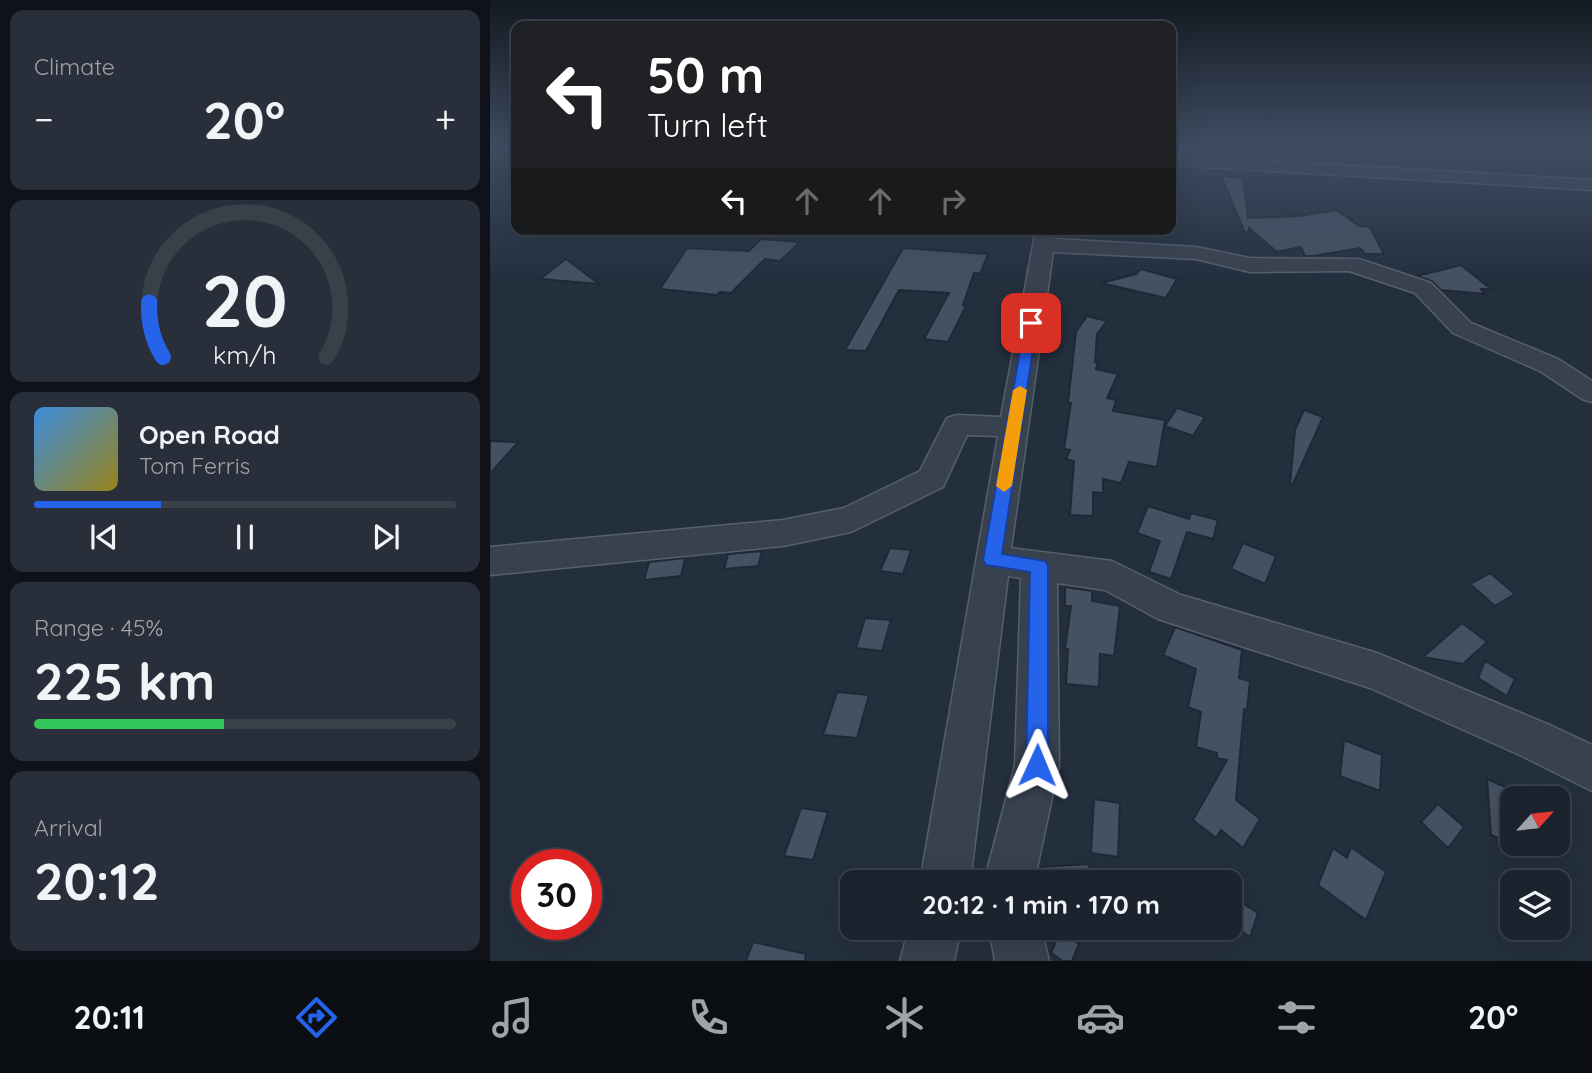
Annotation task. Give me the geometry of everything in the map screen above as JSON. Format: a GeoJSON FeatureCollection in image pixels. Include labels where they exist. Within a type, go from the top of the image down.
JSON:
{"type":"FeatureCollection","features":[{"type":"Feature","properties":{"kind":"street"},"geometry":{"type":"LineString","coordinates":[[947,870],[992,560],[1045,237],[1196,253],[1250,265],[1351,264],[1423,288],[1462,328],[1549,365],[1592,393]]}},
{"type":"Feature","properties":{"kind":"street"},"geometry":{"type":"LineString","coordinates":[[490,561],[783,533],[851,519],[932,479],[957,425],[1014,426]]}},
{"type":"Feature","properties":{"kind":"street"},"geometry":{"type":"LineString","coordinates":[[992,560],[1112,576],[1171,608],[1377,672],[1537,741],[1592,769]]}},
{"type":"Feature","properties":{"kind":"street"},"geometry":{"type":"LineString","coordinates":[[1012,870],[1037,765],[1039,566]]}},
{"type":"Feature","properties":{"kind":"street"},"geometry":{"type":"LineString","coordinates":[[927,961],[932,940]]}},
{"type":"Feature","properties":{"kind":"street"},"geometry":{"type":"LineString","coordinates":[[1018,940],[1022,961]]}},
{"type":"Feature","properties":{"kind":"building"},"geometry":{"type":"Polygon","coordinates":[[[1227,190],[1244,190],[1248,218],[1299,216],[1337,210],[1359,226],[1370,227],[1384,254],[1365,254],[1360,248],[1313,256],[1305,256],[1301,247],[1277,252],[1249,228],[1245,233],[1227,190]]]}},
{"type":"Feature","properties":{"kind":"building"},"geometry":{"type":"Polygon","coordinates":[[[761,239],[800,242],[780,261],[765,259],[731,293],[720,292],[717,295],[660,289],[687,248],[749,251],[761,239]]]}},
{"type":"Feature","properties":{"kind":"building"},"geometry":{"type":"Polygon","coordinates":[[[903,248],[988,254],[980,274],[974,273],[963,305],[966,306],[948,342],[924,339],[949,293],[899,290],[866,351],[845,350],[903,248]]]}},
{"type":"Feature","properties":{"kind":"building"},"geometry":{"type":"Polygon","coordinates":[[[566,259],[599,284],[540,279],[566,259]]]}},
{"type":"Feature","properties":{"kind":"building"},"geometry":{"type":"Polygon","coordinates":[[[1461,265],[1491,289],[1481,289],[1485,294],[1441,290],[1432,281],[1417,276],[1461,265]]]}},
{"type":"Feature","properties":{"kind":"building"},"geometry":{"type":"Polygon","coordinates":[[[1141,269],[1177,279],[1166,298],[1101,283],[1136,274],[1141,269]]]}},
{"type":"Feature","properties":{"kind":"building"},"geometry":{"type":"Polygon","coordinates":[[[1087,316],[1107,321],[1097,334],[1095,362],[1098,362],[1096,369],[1118,374],[1107,398],[1116,400],[1113,411],[1165,420],[1157,467],[1129,462],[1121,483],[1103,479],[1103,493],[1093,492],[1093,516],[1070,515],[1074,461],[1066,459],[1070,450],[1064,449],[1071,403],[1068,403],[1076,332],[1087,316]]]}},
{"type":"Feature","properties":{"kind":"building"},"geometry":{"type":"Polygon","coordinates":[[[1177,408],[1205,417],[1193,436],[1165,426],[1177,408]]]}},
{"type":"Feature","properties":{"kind":"building"},"geometry":{"type":"Polygon","coordinates":[[[1304,410],[1323,417],[1293,484],[1290,484],[1295,430],[1304,410]]]}},
{"type":"Feature","properties":{"kind":"building"},"geometry":{"type":"Polygon","coordinates":[[[490,441],[518,442],[490,474],[490,441]]]}},
{"type":"Feature","properties":{"kind":"building"},"geometry":{"type":"Polygon","coordinates":[[[1148,506],[1189,519],[1191,513],[1218,520],[1213,539],[1187,532],[1171,579],[1149,572],[1160,541],[1137,533],[1148,506]]]}},
{"type":"Feature","properties":{"kind":"building"},"geometry":{"type":"Polygon","coordinates":[[[1243,543],[1276,556],[1265,584],[1231,569],[1243,543]]]}},
{"type":"Feature","properties":{"kind":"building"},"geometry":{"type":"Polygon","coordinates":[[[890,548],[911,550],[903,574],[880,571],[890,548]]]}},
{"type":"Feature","properties":{"kind":"building"},"geometry":{"type":"Polygon","coordinates":[[[762,551],[758,566],[724,569],[728,554],[762,551]]]}},
{"type":"Feature","properties":{"kind":"building"},"geometry":{"type":"Polygon","coordinates":[[[685,558],[681,576],[644,580],[649,562],[685,558]]]}},
{"type":"Feature","properties":{"kind":"building"},"geometry":{"type":"Polygon","coordinates":[[[1490,573],[1515,594],[1495,606],[1470,584],[1490,573]]]}},
{"type":"Feature","properties":{"kind":"building"},"geometry":{"type":"Polygon","coordinates":[[[1065,587],[1092,591],[1092,601],[1120,606],[1114,656],[1100,654],[1099,687],[1066,684],[1068,649],[1065,649],[1071,606],[1065,606],[1065,587]]]}},
{"type":"Feature","properties":{"kind":"building"},"geometry":{"type":"Polygon","coordinates":[[[865,618],[891,620],[882,651],[856,648],[865,618]]]}},
{"type":"Feature","properties":{"kind":"building"},"geometry":{"type":"Polygon","coordinates":[[[1462,623],[1487,642],[1463,664],[1423,657],[1462,623]]]}},
{"type":"Feature","properties":{"kind":"building"},"geometry":{"type":"Polygon","coordinates":[[[1175,627],[1242,650],[1239,678],[1250,681],[1247,710],[1244,709],[1236,800],[1260,819],[1243,848],[1221,830],[1216,838],[1193,820],[1227,760],[1217,758],[1217,753],[1196,747],[1201,712],[1188,707],[1196,669],[1163,655],[1175,627]]]}},
{"type":"Feature","properties":{"kind":"building"},"geometry":{"type":"Polygon","coordinates":[[[1485,661],[1515,679],[1507,696],[1478,678],[1485,661]]]}},
{"type":"Feature","properties":{"kind":"building"},"geometry":{"type":"Polygon","coordinates":[[[837,692],[869,695],[857,738],[823,735],[837,692]]]}},
{"type":"Feature","properties":{"kind":"building"},"geometry":{"type":"Polygon","coordinates":[[[1344,740],[1382,755],[1380,791],[1340,776],[1344,740]]]}},
{"type":"Feature","properties":{"kind":"building"},"geometry":{"type":"Polygon","coordinates":[[[1487,779],[1503,786],[1500,786],[1500,839],[1491,835],[1487,779]]]}},
{"type":"Feature","properties":{"kind":"building"},"geometry":{"type":"Polygon","coordinates":[[[1094,799],[1120,803],[1118,857],[1091,853],[1094,799]]]}},
{"type":"Feature","properties":{"kind":"building"},"geometry":{"type":"Polygon","coordinates":[[[1438,804],[1464,827],[1448,848],[1421,822],[1438,804]]]}},
{"type":"Feature","properties":{"kind":"building"},"geometry":{"type":"Polygon","coordinates":[[[801,808],[828,812],[813,860],[784,856],[801,808]]]}},
{"type":"Feature","properties":{"kind":"building"},"geometry":{"type":"Polygon","coordinates":[[[1351,847],[1386,872],[1366,920],[1318,885],[1333,848],[1347,858],[1351,847]]]}},
{"type":"Feature","properties":{"kind":"building"},"geometry":{"type":"Polygon","coordinates":[[[1089,864],[1090,870],[1039,870],[1040,867],[1089,864]]]}},
{"type":"Feature","properties":{"kind":"building"},"geometry":{"type":"Polygon","coordinates":[[[1242,903],[1258,913],[1250,937],[1242,932],[1242,903]]]}},
{"type":"Feature","properties":{"kind":"building"},"geometry":{"type":"Polygon","coordinates":[[[1057,940],[1073,940],[1079,944],[1072,961],[1063,961],[1051,953],[1057,940]]]}},
{"type":"Feature","properties":{"kind":"building"},"geometry":{"type":"Polygon","coordinates":[[[753,942],[806,954],[805,961],[746,961],[753,942]]]}},
{"type":"Feature","properties":{"kind":"slow traffic"},"geometry":{"type":"LineString","coordinates":[[1004,486],[1020,390]]}},
{"type":"Feature","properties":{"kind":"route"},"geometry":{"type":"LineString","coordinates":[[1031,323],[992,560],[1039,566],[1037,765]]}}]}
